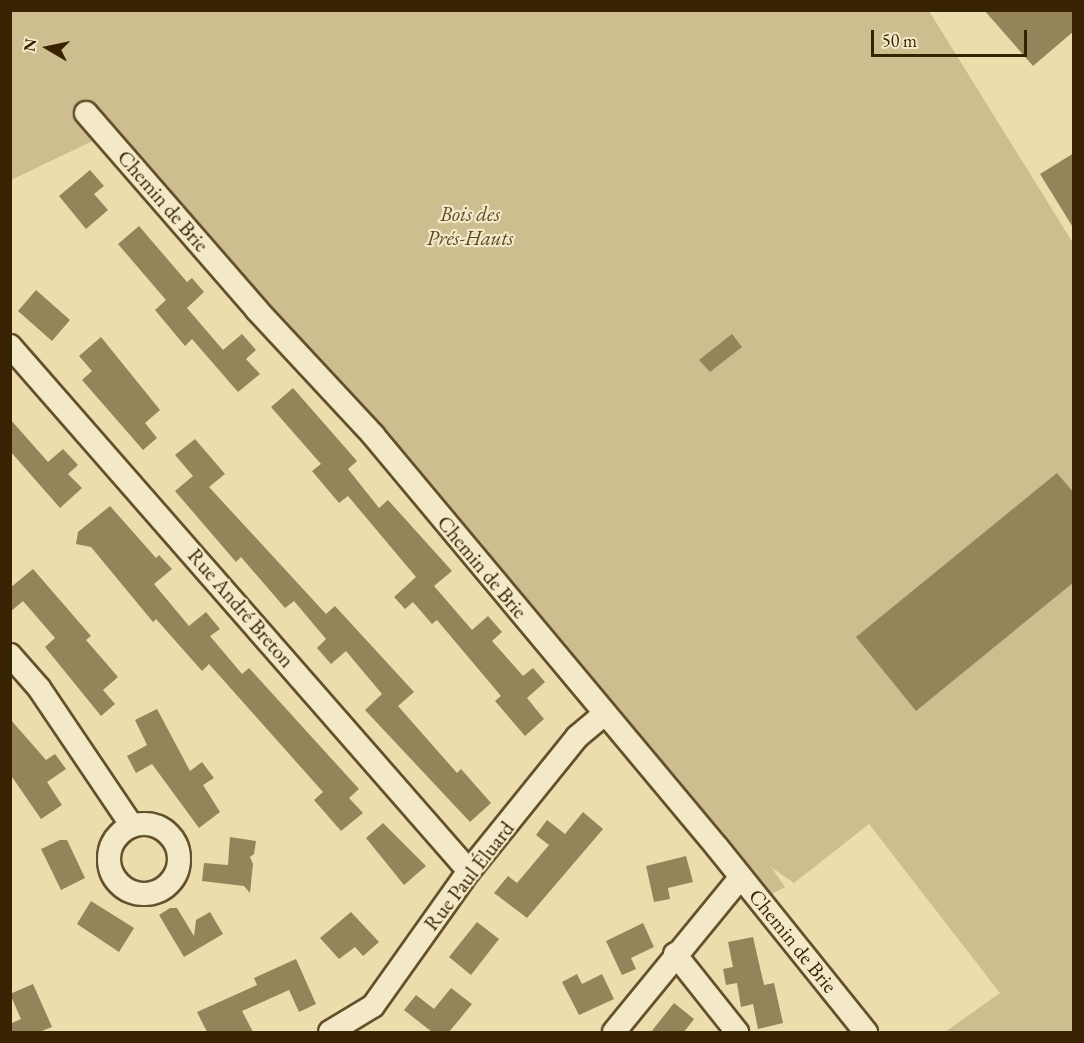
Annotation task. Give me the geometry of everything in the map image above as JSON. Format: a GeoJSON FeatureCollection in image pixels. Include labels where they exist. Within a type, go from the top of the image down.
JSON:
{"type":"FeatureCollection","features":[{"type":"Feature","properties":{"kind":"street","name":"Chemin de Brie"},"geometry":{"type":"LineString","coordinates":[[86,113],[257,310],[373,435],[741,877],[866,1032]]}},
{"type":"Feature","properties":{"kind":"street","name":"Rue André Breton"},"geometry":{"type":"LineString","coordinates":[[10,346],[469,871]]}},
{"type":"Feature","properties":{"kind":"street"},"geometry":{"type":"LineString","coordinates":[[10,656],[39,688],[132,826]]}},
{"type":"Feature","properties":{"kind":"street","name":"Rue Paul Éluard"},"geometry":{"type":"LineString","coordinates":[[330,1032],[351,1023],[373,1005],[469,871],[577,737],[604,714]]}},
{"type":"Feature","properties":{"kind":"street"},"geometry":{"type":"LineString","coordinates":[[614,1032],[675,954],[741,877]]}},
{"type":"Feature","properties":{"kind":"street"},"geometry":{"type":"LineString","coordinates":[[675,954],[737,1032]]}},
{"type":"Feature","properties":{"kind":"green space","name":"Bois des Prés-Hauts"},"geometry":{"type":"Polygon","coordinates":[[[11,11],[929,11],[1073,243],[1073,1032],[945,1032],[1000,993],[869,824],[794,883],[771,867],[785,887],[766,897],[105,135],[11,180],[11,11]]]}},
{"type":"Feature","properties":{"kind":"building"},"geometry":{"type":"Polygon","coordinates":[[[984,10],[1074,10],[1074,31],[1033,66],[984,10]]]}},
{"type":"Feature","properties":{"kind":"building"},"geometry":{"type":"Polygon","coordinates":[[[1074,153],[1074,229],[1040,174],[1074,153]]]}},
{"type":"Feature","properties":{"kind":"building"},"geometry":{"type":"Polygon","coordinates":[[[90,170],[104,186],[94,194],[108,210],[86,229],[59,196],[90,170]]]}},
{"type":"Feature","properties":{"kind":"building"},"geometry":{"type":"Polygon","coordinates":[[[139,226],[187,282],[192,278],[204,292],[187,308],[223,350],[242,334],[256,350],[246,359],[260,374],[238,392],[192,339],[185,346],[155,310],[166,300],[118,244],[139,226]]]}},
{"type":"Feature","properties":{"kind":"building"},"geometry":{"type":"Polygon","coordinates":[[[36,290],[70,320],[52,341],[18,311],[36,290]]]}},
{"type":"Feature","properties":{"kind":"building"},"geometry":{"type":"Polygon","coordinates":[[[732,334],[742,347],[710,372],[699,360],[732,334]]]}},
{"type":"Feature","properties":{"kind":"building"},"geometry":{"type":"Polygon","coordinates":[[[101,337],[160,410],[145,423],[157,438],[143,450],[82,380],[92,371],[79,356],[101,337]]]}},
{"type":"Feature","properties":{"kind":"building"},"geometry":{"type":"Polygon","coordinates":[[[293,388],[357,461],[348,469],[379,508],[388,500],[452,571],[434,586],[472,630],[488,616],[502,632],[492,641],[523,676],[533,668],[545,682],[527,698],[544,719],[525,736],[495,701],[501,696],[437,620],[432,624],[413,602],[405,609],[394,597],[416,577],[348,496],[339,503],[312,471],[321,464],[271,407],[293,388]]]}},
{"type":"Feature","properties":{"kind":"building"},"geometry":{"type":"Polygon","coordinates":[[[10,419],[48,462],[63,449],[78,465],[68,474],[82,488],[60,508],[10,451],[10,419]]]}},
{"type":"Feature","properties":{"kind":"building"},"geometry":{"type":"Polygon","coordinates":[[[195,439],[225,474],[209,487],[326,614],[335,606],[414,692],[398,706],[457,773],[461,769],[491,803],[470,822],[365,710],[382,694],[346,651],[331,664],[317,648],[326,639],[294,601],[285,608],[241,557],[236,562],[175,491],[193,476],[175,455],[195,439]]]}},
{"type":"Feature","properties":{"kind":"building"},"geometry":{"type":"Polygon","coordinates":[[[1057,473],[1074,493],[1074,582],[916,711],[856,637],[1057,473]]]}},
{"type":"Feature","properties":{"kind":"building"},"geometry":{"type":"Polygon","coordinates":[[[110,506],[156,558],[159,555],[172,569],[154,584],[189,626],[206,612],[220,629],[210,636],[242,674],[249,668],[359,789],[349,798],[363,813],[341,831],[314,800],[323,792],[209,664],[202,671],[156,619],[153,622],[91,547],[76,544],[78,532],[110,506]]]}},
{"type":"Feature","properties":{"kind":"building"},"geometry":{"type":"Polygon","coordinates":[[[33,569],[91,636],[86,640],[118,677],[103,690],[115,704],[101,716],[45,647],[55,638],[23,601],[10,612],[10,588],[33,569]]]}},
{"type":"Feature","properties":{"kind":"building"},"geometry":{"type":"Polygon","coordinates":[[[157,709],[190,771],[202,762],[214,778],[203,785],[220,812],[199,828],[152,764],[136,773],[127,756],[147,745],[135,720],[157,709]]]}},
{"type":"Feature","properties":{"kind":"building"},"geometry":{"type":"Polygon","coordinates":[[[10,719],[46,760],[55,754],[66,769],[47,782],[62,805],[41,819],[10,774],[10,719]]]}},
{"type":"Feature","properties":{"kind":"building"},"geometry":{"type":"Polygon","coordinates":[[[583,812],[603,829],[527,918],[494,893],[508,876],[517,883],[549,845],[536,835],[547,820],[565,834],[583,812]]]}},
{"type":"Feature","properties":{"kind":"building"},"geometry":{"type":"Polygon","coordinates":[[[383,823],[426,866],[404,885],[366,838],[383,823]]]}},
{"type":"Feature","properties":{"kind":"building"},"geometry":{"type":"Polygon","coordinates":[[[230,837],[256,841],[254,854],[250,857],[253,864],[250,893],[244,886],[202,881],[204,863],[228,865],[230,837]]]}},
{"type":"Feature","properties":{"kind":"building"},"geometry":{"type":"Polygon","coordinates":[[[60,840],[67,840],[85,878],[61,890],[41,849],[60,840]]]}},
{"type":"Feature","properties":{"kind":"building"},"geometry":{"type":"Polygon","coordinates":[[[686,856],[693,882],[668,888],[670,899],[654,902],[646,866],[686,856]]]}},
{"type":"Feature","properties":{"kind":"building"},"geometry":{"type":"Polygon","coordinates":[[[91,901],[134,928],[119,952],[77,924],[91,901]]]}},
{"type":"Feature","properties":{"kind":"building"},"geometry":{"type":"Polygon","coordinates":[[[170,908],[177,908],[194,936],[196,920],[210,912],[223,934],[184,957],[159,915],[170,908]]]}},
{"type":"Feature","properties":{"kind":"building"},"geometry":{"type":"Polygon","coordinates":[[[351,912],[379,942],[363,956],[355,947],[339,959],[320,938],[351,912]]]}},
{"type":"Feature","properties":{"kind":"building"},"geometry":{"type":"Polygon","coordinates":[[[477,922],[499,939],[471,975],[449,957],[477,922]]]}},
{"type":"Feature","properties":{"kind":"building"},"geometry":{"type":"Polygon","coordinates":[[[643,923],[654,947],[631,958],[636,969],[622,975],[606,941],[643,923]]]}},
{"type":"Feature","properties":{"kind":"building"},"geometry":{"type":"Polygon","coordinates":[[[753,937],[764,985],[774,983],[783,1023],[758,1029],[753,1004],[741,1007],[737,983],[726,985],[723,969],[733,967],[728,942],[753,937]]]}},
{"type":"Feature","properties":{"kind":"building"},"geometry":{"type":"Polygon","coordinates":[[[296,959],[316,1004],[299,1012],[289,990],[242,1011],[253,1032],[207,1032],[197,1012],[257,985],[254,978],[296,959]]]}},
{"type":"Feature","properties":{"kind":"building"},"geometry":{"type":"Polygon","coordinates":[[[577,974],[582,984],[602,974],[614,999],[579,1015],[562,982],[577,974]]]}},
{"type":"Feature","properties":{"kind":"building"},"geometry":{"type":"Polygon","coordinates":[[[33,984],[52,1027],[39,1032],[10,1032],[10,1024],[21,1019],[10,994],[33,984]]]}},
{"type":"Feature","properties":{"kind":"building"},"geometry":{"type":"Polygon","coordinates":[[[451,988],[472,1004],[449,1032],[432,1032],[404,1010],[416,995],[434,1009],[451,988]]]}},
{"type":"Feature","properties":{"kind":"building"},"geometry":{"type":"Polygon","coordinates":[[[674,1003],[694,1019],[684,1032],[651,1032],[674,1003]]]}}]}
